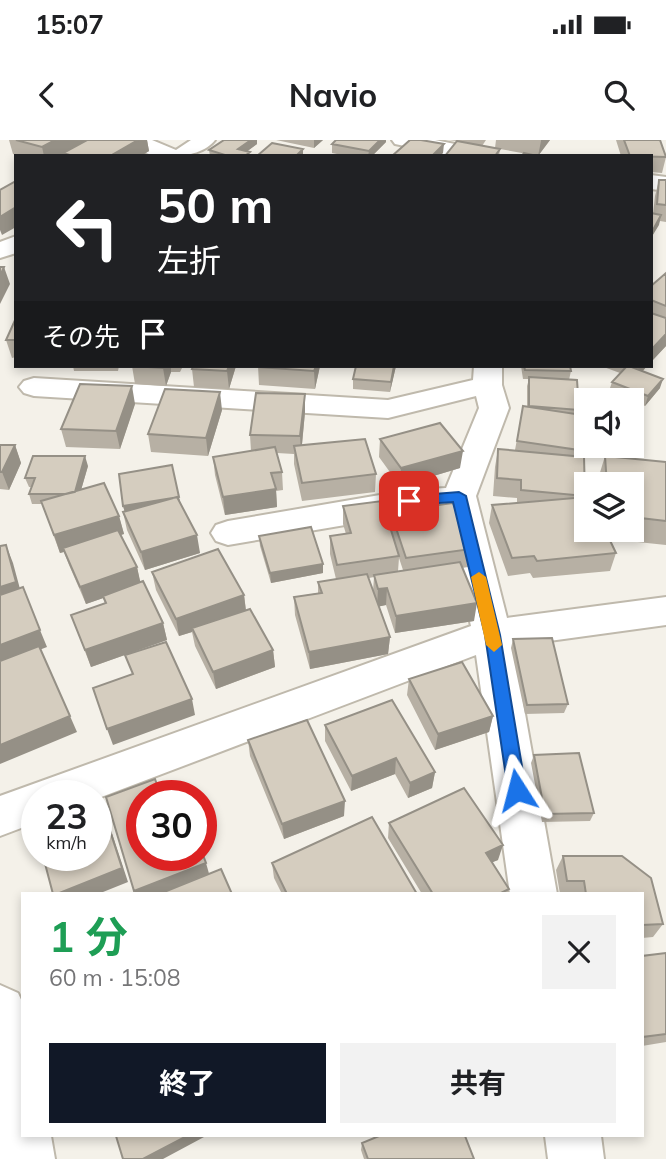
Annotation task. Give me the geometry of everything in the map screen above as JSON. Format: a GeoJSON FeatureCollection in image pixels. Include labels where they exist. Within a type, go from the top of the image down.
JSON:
{"type":"FeatureCollection","features":[{"type":"Feature","properties":{"kind":"street"},"geometry":{"type":"LineString","coordinates":[[135,140],[167,154]]}},
{"type":"Feature","properties":{"kind":"street"},"geometry":{"type":"LineString","coordinates":[[184,154],[205,140]]}},
{"type":"Feature","properties":{"kind":"street"},"geometry":{"type":"LineString","coordinates":[[402,140],[477,154]]}},
{"type":"Feature","properties":{"kind":"street"},"geometry":{"type":"LineString","coordinates":[[34,387],[388,409],[488,375],[494,408],[459,496],[492,635],[534,892]]}},
{"type":"Feature","properties":{"kind":"street"},"geometry":{"type":"LineString","coordinates":[[228,533],[409,501],[459,496]]}},
{"type":"Feature","properties":{"kind":"street"},"geometry":{"type":"LineString","coordinates":[[97,780],[492,635],[666,611]]}},
{"type":"Feature","properties":{"kind":"street"},"geometry":{"type":"LineString","coordinates":[[0,816],[21,808]]}},
{"type":"Feature","properties":{"kind":"street"},"geometry":{"type":"LineString","coordinates":[[0,1011],[15,1130]]}},
{"type":"Feature","properties":{"kind":"street"},"geometry":{"type":"LineString","coordinates":[[573,1137],[576,1159]]}},
{"type":"Feature","properties":{"kind":"building"},"geometry":{"type":"Polygon","coordinates":[[[16,140],[55,140],[42,147],[16,140]]]}},
{"type":"Feature","properties":{"kind":"building"},"geometry":{"type":"Polygon","coordinates":[[[87,140],[138,140],[114,154],[63,153],[87,140]]]}},
{"type":"Feature","properties":{"kind":"building"},"geometry":{"type":"Polygon","coordinates":[[[224,140],[251,140],[238,149],[250,152],[248,154],[222,154],[209,150],[224,140]]]}},
{"type":"Feature","properties":{"kind":"building"},"geometry":{"type":"Polygon","coordinates":[[[336,140],[380,140],[369,151],[332,144],[336,140]]]}},
{"type":"Feature","properties":{"kind":"building"},"geometry":{"type":"Polygon","coordinates":[[[410,140],[444,144],[434,154],[394,154],[410,140]]]}},
{"type":"Feature","properties":{"kind":"building"},"geometry":{"type":"Polygon","coordinates":[[[624,140],[660,140],[666,157],[653,157],[653,154],[629,154],[624,140]]]}},
{"type":"Feature","properties":{"kind":"building"},"geometry":{"type":"Polygon","coordinates":[[[457,141],[500,149],[496,154],[447,154],[457,141]]]}},
{"type":"Feature","properties":{"kind":"building"},"geometry":{"type":"Polygon","coordinates":[[[272,143],[303,149],[298,154],[259,154],[272,143]]]}},
{"type":"Feature","properties":{"kind":"building"},"geometry":{"type":"Polygon","coordinates":[[[659,180],[666,180],[666,205],[657,204],[659,180]]]}},
{"type":"Feature","properties":{"kind":"building"},"geometry":{"type":"Polygon","coordinates":[[[14,182],[14,208],[0,217],[0,190],[14,182]]]}},
{"type":"Feature","properties":{"kind":"building"},"geometry":{"type":"Polygon","coordinates":[[[653,213],[661,215],[653,230],[653,213]]]}},
{"type":"Feature","properties":{"kind":"building"},"geometry":{"type":"Polygon","coordinates":[[[666,273],[666,306],[653,301],[653,284],[666,273]]]}},
{"type":"Feature","properties":{"kind":"building"},"geometry":{"type":"Polygon","coordinates":[[[653,314],[666,318],[666,334],[653,348],[653,314]]]}},
{"type":"Feature","properties":{"kind":"building"},"geometry":{"type":"Polygon","coordinates":[[[14,322],[14,340],[6,340],[14,322]]]}},
{"type":"Feature","properties":{"kind":"building"},"geometry":{"type":"Polygon","coordinates":[[[192,368],[228,368],[227,371],[192,368]]]}},
{"type":"Feature","properties":{"kind":"building"},"geometry":{"type":"Polygon","coordinates":[[[271,368],[315,368],[314,371],[271,368]]]}},
{"type":"Feature","properties":{"kind":"building"},"geometry":{"type":"Polygon","coordinates":[[[356,368],[394,368],[391,382],[353,379],[356,368]]]}},
{"type":"Feature","properties":{"kind":"building"},"geometry":{"type":"Polygon","coordinates":[[[570,368],[571,371],[525,370],[570,368]]]}},
{"type":"Feature","properties":{"kind":"building"},"geometry":{"type":"Polygon","coordinates":[[[625,368],[634,368],[663,379],[648,396],[644,394],[644,388],[627,388],[612,382],[625,368]]]}},
{"type":"Feature","properties":{"kind":"building"},"geometry":{"type":"Polygon","coordinates":[[[529,377],[577,380],[578,388],[574,388],[574,410],[529,406],[529,377]]]}},
{"type":"Feature","properties":{"kind":"building"},"geometry":{"type":"Polygon","coordinates":[[[80,384],[132,386],[116,431],[61,429],[80,384]]]}},
{"type":"Feature","properties":{"kind":"building"},"geometry":{"type":"Polygon","coordinates":[[[165,389],[220,392],[206,438],[148,434],[165,389]]]}},
{"type":"Feature","properties":{"kind":"building"},"geometry":{"type":"Polygon","coordinates":[[[256,393],[305,394],[300,436],[250,435],[256,393]]]}},
{"type":"Feature","properties":{"kind":"building"},"geometry":{"type":"Polygon","coordinates":[[[523,406],[574,414],[574,449],[517,441],[523,406]]]}},
{"type":"Feature","properties":{"kind":"building"},"geometry":{"type":"Polygon","coordinates":[[[440,423],[463,451],[401,468],[380,439],[440,423]]]}},
{"type":"Feature","properties":{"kind":"building"},"geometry":{"type":"Polygon","coordinates":[[[365,439],[376,474],[302,483],[294,446],[365,439]]]}},
{"type":"Feature","properties":{"kind":"building"},"geometry":{"type":"Polygon","coordinates":[[[0,445],[15,445],[2,472],[0,472],[0,445]]]}},
{"type":"Feature","properties":{"kind":"building"},"geometry":{"type":"Polygon","coordinates":[[[275,447],[282,472],[271,473],[276,489],[223,497],[213,457],[275,447]]]}},
{"type":"Feature","properties":{"kind":"building"},"geometry":{"type":"Polygon","coordinates":[[[498,449],[584,458],[584,472],[574,472],[574,495],[521,490],[521,480],[497,478],[498,449]]]}},
{"type":"Feature","properties":{"kind":"building"},"geometry":{"type":"Polygon","coordinates":[[[33,456],[85,456],[75,492],[29,494],[35,478],[25,478],[33,456]]]}},
{"type":"Feature","properties":{"kind":"building"},"geometry":{"type":"Polygon","coordinates":[[[605,458],[666,462],[666,521],[644,518],[644,472],[606,472],[605,458]]]}},
{"type":"Feature","properties":{"kind":"building"},"geometry":{"type":"Polygon","coordinates":[[[172,465],[179,497],[123,506],[119,474],[172,465]]]}},
{"type":"Feature","properties":{"kind":"building"},"geometry":{"type":"Polygon","coordinates":[[[104,483],[119,516],[54,535],[41,501],[104,483]]]}},
{"type":"Feature","properties":{"kind":"building"},"geometry":{"type":"Polygon","coordinates":[[[436,495],[439,505],[453,503],[471,549],[406,558],[387,501],[436,495]]]}},
{"type":"Feature","properties":{"kind":"building"},"geometry":{"type":"Polygon","coordinates":[[[177,497],[197,535],[141,552],[123,512],[177,497]]]}},
{"type":"Feature","properties":{"kind":"building"},"geometry":{"type":"Polygon","coordinates":[[[574,498],[574,542],[611,542],[616,553],[537,561],[534,556],[512,558],[492,505],[574,498]]]}},
{"type":"Feature","properties":{"kind":"building"},"geometry":{"type":"Polygon","coordinates":[[[382,501],[399,556],[337,565],[330,536],[351,533],[343,506],[382,501]]]}},
{"type":"Feature","properties":{"kind":"building"},"geometry":{"type":"Polygon","coordinates":[[[311,527],[323,564],[270,573],[259,536],[311,527]]]}},
{"type":"Feature","properties":{"kind":"building"},"geometry":{"type":"Polygon","coordinates":[[[118,530],[137,567],[80,587],[63,548],[118,530]]]}},
{"type":"Feature","properties":{"kind":"building"},"geometry":{"type":"Polygon","coordinates":[[[6,545],[16,582],[0,587],[0,546],[6,545]]]}},
{"type":"Feature","properties":{"kind":"building"},"geometry":{"type":"Polygon","coordinates":[[[218,549],[244,595],[176,619],[152,572],[218,549]]]}},
{"type":"Feature","properties":{"kind":"building"},"geometry":{"type":"Polygon","coordinates":[[[460,562],[477,603],[396,616],[387,588],[378,589],[374,575],[460,562]]]}},
{"type":"Feature","properties":{"kind":"building"},"geometry":{"type":"Polygon","coordinates":[[[367,574],[390,637],[309,652],[294,597],[322,593],[318,582],[367,574]]]}},
{"type":"Feature","properties":{"kind":"building"},"geometry":{"type":"Polygon","coordinates":[[[143,581],[163,623],[85,650],[71,615],[106,603],[103,596],[143,581]]]}},
{"type":"Feature","properties":{"kind":"building"},"geometry":{"type":"Polygon","coordinates":[[[23,587],[40,630],[0,645],[0,595],[23,587]]]}},
{"type":"Feature","properties":{"kind":"building"},"geometry":{"type":"Polygon","coordinates":[[[250,609],[273,650],[213,672],[192,628],[250,609]]]}},
{"type":"Feature","properties":{"kind":"building"},"geometry":{"type":"Polygon","coordinates":[[[552,638],[568,704],[527,705],[513,639],[552,638]]]}},
{"type":"Feature","properties":{"kind":"building"},"geometry":{"type":"Polygon","coordinates":[[[166,642],[192,699],[107,729],[93,688],[133,674],[125,655],[166,642]]]}},
{"type":"Feature","properties":{"kind":"building"},"geometry":{"type":"Polygon","coordinates":[[[39,646],[70,716],[0,745],[0,661],[39,646]]]}},
{"type":"Feature","properties":{"kind":"building"},"geometry":{"type":"Polygon","coordinates":[[[462,662],[493,716],[438,734],[409,679],[462,662]]]}},
{"type":"Feature","properties":{"kind":"building"},"geometry":{"type":"Polygon","coordinates":[[[392,700],[435,772],[410,783],[396,758],[352,776],[325,725],[392,700]]]}},
{"type":"Feature","properties":{"kind":"building"},"geometry":{"type":"Polygon","coordinates":[[[307,720],[345,801],[282,824],[248,740],[307,720]]]}},
{"type":"Feature","properties":{"kind":"building"},"geometry":{"type":"Polygon","coordinates":[[[579,753],[594,813],[545,814],[534,755],[579,753]]]}},
{"type":"Feature","properties":{"kind":"building"},"geometry":{"type":"Polygon","coordinates":[[[464,788],[503,845],[486,853],[509,889],[503,892],[432,892],[389,823],[464,788]]]}},
{"type":"Feature","properties":{"kind":"building"},"geometry":{"type":"Polygon","coordinates":[[[126,790],[126,864],[112,817],[112,795],[126,790]]]}},
{"type":"Feature","properties":{"kind":"building"},"geometry":{"type":"Polygon","coordinates":[[[372,817],[416,892],[286,892],[272,863],[372,817]]]}},
{"type":"Feature","properties":{"kind":"building"},"geometry":{"type":"Polygon","coordinates":[[[112,837],[122,868],[62,892],[52,892],[47,871],[112,871],[112,837]]]}},
{"type":"Feature","properties":{"kind":"building"},"geometry":{"type":"Polygon","coordinates":[[[563,856],[622,856],[651,878],[663,924],[644,925],[644,892],[586,892],[584,881],[567,881],[563,856]]]}},
{"type":"Feature","properties":{"kind":"building"},"geometry":{"type":"Polygon","coordinates":[[[221,869],[231,892],[164,892],[221,869]]]}},
{"type":"Feature","properties":{"kind":"building"},"geometry":{"type":"Polygon","coordinates":[[[128,871],[185,871],[134,891],[128,871]]]}},
{"type":"Feature","properties":{"kind":"building"},"geometry":{"type":"Polygon","coordinates":[[[666,953],[666,1034],[644,1037],[644,956],[666,953]]]}},
{"type":"Feature","properties":{"kind":"building"},"geometry":{"type":"Polygon","coordinates":[[[116,1137],[185,1137],[143,1159],[123,1159],[116,1137]]]}},
{"type":"Feature","properties":{"kind":"building"},"geometry":{"type":"Polygon","coordinates":[[[377,1137],[465,1137],[474,1159],[368,1159],[362,1143],[377,1137]]]}},
{"type":"Feature","properties":{"kind":"slow traffic"},"geometry":{"type":"LineString","coordinates":[[479,577],[494,645]]}},
{"type":"Feature","properties":{"kind":"route"},"geometry":{"type":"LineString","coordinates":[[409,501],[459,496],[492,635],[517,790]]}}]}
